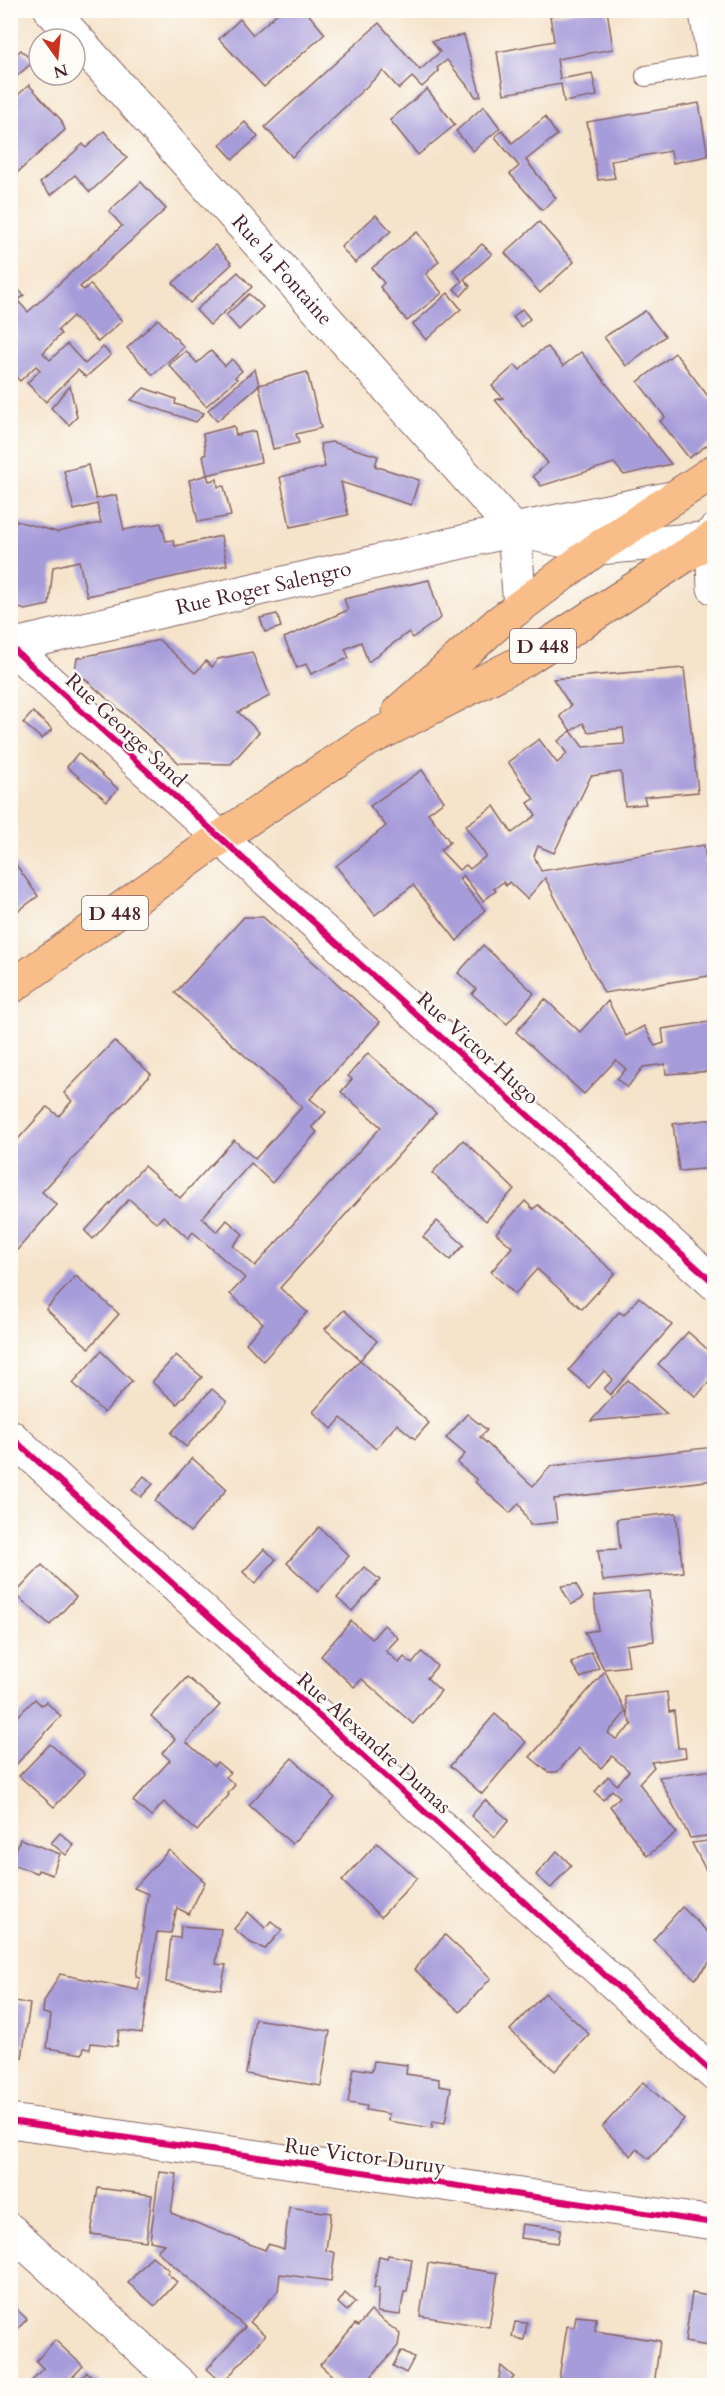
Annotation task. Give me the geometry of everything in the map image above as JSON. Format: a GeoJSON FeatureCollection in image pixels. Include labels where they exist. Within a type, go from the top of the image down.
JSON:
{"type":"FeatureCollection","features":[{"type":"Feature","properties":{"kind":"main road","name":"D 448"},"geometry":{"type":"LineString","coordinates":[[366,741],[498,622],[598,548],[714,471]]}},
{"type":"Feature","properties":{"kind":"main road","name":"D 448"},"geometry":{"type":"LineString","coordinates":[[10,988],[220,838],[366,741],[523,661],[714,536]]}},
{"type":"Feature","properties":{"kind":"street","name":"Rue la Fontaine"},"geometry":{"type":"LineString","coordinates":[[51,10],[514,530]]}},
{"type":"Feature","properties":{"kind":"street","name":"Rue Roger Salengro"},"geometry":{"type":"LineString","coordinates":[[11,646],[514,530],[672,498]]}},
{"type":"Feature","properties":{"kind":"street","name":"Rue Roger Salengro"},"geometry":{"type":"LineString","coordinates":[[514,530],[598,548],[714,536]]}},
{"type":"Feature","properties":{"kind":"street"},"geometry":{"type":"LineString","coordinates":[[514,530],[520,606]]}},
{"type":"Feature","properties":{"kind":"street"},"geometry":{"type":"LineString","coordinates":[[714,536],[714,588]]}},
{"type":"Feature","properties":{"kind":"street","name":"Rue George Sand"},"geometry":{"type":"LineString","coordinates":[[11,646],[220,838]]}},
{"type":"Feature","properties":{"kind":"street","name":"Rue Victor Hugo"},"geometry":{"type":"LineString","coordinates":[[220,838],[714,1283]]}},
{"type":"Feature","properties":{"kind":"street","name":"Rue Alexandre Dumas"},"geometry":{"type":"LineString","coordinates":[[10,1436],[714,2074]]}},
{"type":"Feature","properties":{"kind":"street","name":"Rue Victor Duruy"},"geometry":{"type":"LineString","coordinates":[[10,2121],[714,2223]]}},
{"type":"Feature","properties":{"kind":"street"},"geometry":{"type":"LineString","coordinates":[[10,2230],[182,2385]]}},
{"type":"Feature","properties":{"kind":"lane"},"geometry":{"type":"LineString","coordinates":[[646,76],[708,65],[699,10]]}},
{"type":"Feature","properties":{"kind":"building"},"geometry":{"type":"Polygon","coordinates":[[[281,10],[305,10],[325,34],[264,87],[219,39],[240,19],[253,35],[281,10]]]}},
{"type":"Feature","properties":{"kind":"building"},"geometry":{"type":"Polygon","coordinates":[[[584,10],[607,10],[613,49],[557,59],[560,79],[592,73],[597,96],[564,102],[561,84],[504,94],[497,52],[554,41],[550,16],[584,10]]]}},
{"type":"Feature","properties":{"kind":"building"},"geometry":{"type":"Polygon","coordinates":[[[379,23],[420,70],[440,52],[432,41],[464,35],[481,96],[476,97],[447,60],[437,68],[439,71],[422,87],[412,77],[399,89],[383,71],[292,157],[265,127],[379,23]]]}},
{"type":"Feature","properties":{"kind":"building"},"geometry":{"type":"Polygon","coordinates":[[[21,50],[27,56],[27,67],[10,82],[10,59],[21,50]]]}},
{"type":"Feature","properties":{"kind":"building"},"geometry":{"type":"Polygon","coordinates":[[[27,87],[31,87],[61,120],[65,130],[10,179],[10,102],[27,87]]]}},
{"type":"Feature","properties":{"kind":"building"},"geometry":{"type":"Polygon","coordinates":[[[427,89],[455,125],[418,155],[390,120],[427,89]]]}},
{"type":"Feature","properties":{"kind":"building"},"geometry":{"type":"Polygon","coordinates":[[[699,103],[708,156],[673,163],[671,151],[611,161],[615,178],[598,180],[587,122],[699,103]]]}},
{"type":"Feature","properties":{"kind":"building"},"geometry":{"type":"Polygon","coordinates":[[[484,106],[500,128],[473,151],[456,131],[484,106]]]}},
{"type":"Feature","properties":{"kind":"building"},"geometry":{"type":"Polygon","coordinates":[[[545,117],[557,135],[526,160],[556,198],[542,210],[510,174],[519,166],[495,137],[502,130],[512,143],[545,117]]]}},
{"type":"Feature","properties":{"kind":"building"},"geometry":{"type":"Polygon","coordinates":[[[245,122],[258,137],[233,159],[220,145],[245,122]]]}},
{"type":"Feature","properties":{"kind":"building"},"geometry":{"type":"Polygon","coordinates":[[[104,131],[127,158],[90,192],[75,175],[51,195],[40,183],[83,144],[86,148],[104,131]]]}},
{"type":"Feature","properties":{"kind":"building"},"geometry":{"type":"Polygon","coordinates":[[[141,182],[166,209],[80,287],[84,290],[90,284],[122,321],[98,342],[73,316],[58,330],[61,334],[43,353],[50,360],[67,344],[85,364],[103,347],[111,355],[86,377],[78,370],[46,402],[27,383],[40,370],[36,366],[20,381],[10,371],[10,361],[15,357],[10,352],[10,283],[24,295],[18,301],[28,312],[122,226],[109,211],[141,182]]]}},
{"type":"Feature","properties":{"kind":"building"},"geometry":{"type":"Polygon","coordinates":[[[376,215],[391,231],[355,263],[341,247],[376,215]]]}},
{"type":"Feature","properties":{"kind":"building"},"geometry":{"type":"Polygon","coordinates":[[[539,222],[574,262],[540,293],[505,253],[539,222]]]}},
{"type":"Feature","properties":{"kind":"building"},"geometry":{"type":"Polygon","coordinates":[[[417,232],[439,261],[426,274],[442,293],[407,321],[380,287],[384,283],[372,268],[417,232]]]}},
{"type":"Feature","properties":{"kind":"building"},"geometry":{"type":"Polygon","coordinates":[[[482,244],[492,254],[464,279],[470,286],[461,296],[454,289],[462,281],[453,270],[482,244]]]}},
{"type":"Feature","properties":{"kind":"building"},"geometry":{"type":"Polygon","coordinates":[[[215,245],[232,264],[190,303],[173,283],[215,245]]]}},
{"type":"Feature","properties":{"kind":"building"},"geometry":{"type":"Polygon","coordinates":[[[238,272],[252,287],[210,325],[196,310],[238,272]]]}},
{"type":"Feature","properties":{"kind":"building"},"geometry":{"type":"Polygon","coordinates":[[[448,293],[461,309],[426,340],[413,324],[448,293]]]}},
{"type":"Feature","properties":{"kind":"building"},"geometry":{"type":"Polygon","coordinates":[[[249,294],[263,307],[239,330],[226,315],[249,294]]]}},
{"type":"Feature","properties":{"kind":"building"},"geometry":{"type":"Polygon","coordinates":[[[522,309],[530,319],[521,327],[513,317],[522,309]]]}},
{"type":"Feature","properties":{"kind":"building"},"geometry":{"type":"Polygon","coordinates":[[[645,311],[665,336],[626,366],[604,337],[645,311]]]}},
{"type":"Feature","properties":{"kind":"building"},"geometry":{"type":"Polygon","coordinates":[[[158,319],[184,347],[153,375],[127,348],[158,319]]]}},
{"type":"Feature","properties":{"kind":"building"},"geometry":{"type":"Polygon","coordinates":[[[548,347],[563,366],[581,352],[671,464],[624,475],[614,463],[541,486],[533,476],[548,463],[495,400],[503,398],[492,386],[515,365],[520,370],[540,351],[548,347]]]}},
{"type":"Feature","properties":{"kind":"building"},"geometry":{"type":"Polygon","coordinates":[[[186,351],[197,363],[211,351],[225,366],[232,359],[242,371],[235,377],[237,379],[206,406],[169,365],[186,351]]]}},
{"type":"Feature","properties":{"kind":"building"},"geometry":{"type":"Polygon","coordinates":[[[675,353],[714,404],[714,440],[689,458],[660,421],[665,417],[638,382],[675,353]]]}},
{"type":"Feature","properties":{"kind":"building"},"geometry":{"type":"Polygon","coordinates":[[[255,369],[259,385],[217,421],[208,410],[255,369]]]}},
{"type":"Feature","properties":{"kind":"building"},"geometry":{"type":"Polygon","coordinates":[[[307,372],[321,428],[296,434],[299,443],[273,449],[259,385],[307,372]]]}},
{"type":"Feature","properties":{"kind":"building"},"geometry":{"type":"Polygon","coordinates":[[[70,386],[77,417],[69,425],[51,408],[70,386]]]}},
{"type":"Feature","properties":{"kind":"building"},"geometry":{"type":"Polygon","coordinates":[[[144,388],[176,399],[175,404],[204,413],[196,422],[131,400],[144,388]]]}},
{"type":"Feature","properties":{"kind":"building"},"geometry":{"type":"Polygon","coordinates":[[[234,426],[236,435],[255,431],[261,462],[207,475],[203,455],[206,455],[203,434],[234,426]]]}},
{"type":"Feature","properties":{"kind":"building"},"geometry":{"type":"Polygon","coordinates":[[[332,442],[378,456],[375,466],[419,480],[411,505],[341,482],[348,515],[290,527],[280,477],[325,467],[320,444],[332,442]]]}},
{"type":"Feature","properties":{"kind":"building"},"geometry":{"type":"Polygon","coordinates":[[[88,465],[96,499],[116,495],[124,530],[161,523],[166,541],[173,540],[175,546],[221,536],[227,565],[87,596],[79,561],[53,567],[49,605],[25,610],[10,605],[10,525],[13,520],[57,532],[101,523],[97,504],[74,510],[64,471],[88,465]]]}},
{"type":"Feature","properties":{"kind":"building"},"geometry":{"type":"Polygon","coordinates":[[[207,475],[209,481],[217,479],[218,487],[224,486],[231,516],[198,522],[189,480],[207,475]]]}},
{"type":"Feature","properties":{"kind":"building"},"geometry":{"type":"Polygon","coordinates":[[[429,580],[441,618],[412,638],[409,632],[368,662],[361,642],[345,649],[349,658],[311,674],[306,664],[297,668],[284,638],[348,610],[344,599],[429,580]]]}},
{"type":"Feature","properties":{"kind":"building"},"geometry":{"type":"Polygon","coordinates":[[[277,614],[281,627],[265,632],[260,618],[277,614]]]}},
{"type":"Feature","properties":{"kind":"building"},"geometry":{"type":"Polygon","coordinates":[[[159,640],[195,673],[206,661],[212,667],[218,659],[252,652],[270,696],[238,712],[259,732],[231,764],[179,763],[75,670],[77,658],[159,640]]]}},
{"type":"Feature","properties":{"kind":"building"},"geometry":{"type":"Polygon","coordinates":[[[684,668],[698,792],[644,797],[646,804],[625,806],[621,772],[591,776],[554,853],[538,846],[534,856],[541,871],[704,845],[714,933],[714,975],[604,993],[545,878],[527,899],[509,882],[506,886],[503,882],[483,901],[463,875],[459,879],[485,910],[457,941],[413,885],[375,915],[336,866],[386,826],[370,806],[422,770],[444,801],[428,813],[450,842],[440,850],[459,870],[466,865],[470,869],[486,856],[465,826],[494,806],[512,833],[536,815],[528,803],[534,799],[508,762],[539,739],[557,763],[567,754],[558,741],[571,731],[560,716],[571,706],[553,679],[684,668]],[[583,723],[571,731],[583,747],[625,744],[623,728],[588,732],[583,723]]]}},
{"type":"Feature","properties":{"kind":"building"},"geometry":{"type":"Polygon","coordinates":[[[33,712],[52,729],[42,739],[23,723],[33,712]]]}},
{"type":"Feature","properties":{"kind":"building"},"geometry":{"type":"Polygon","coordinates":[[[78,753],[118,789],[107,801],[67,767],[78,753]]]}},
{"type":"Feature","properties":{"kind":"building"},"geometry":{"type":"Polygon","coordinates":[[[10,856],[38,896],[10,917],[10,856]]]}},
{"type":"Feature","properties":{"kind":"building"},"geometry":{"type":"Polygon","coordinates":[[[244,917],[263,917],[380,1022],[310,1099],[326,1112],[312,1127],[317,1132],[272,1183],[251,1163],[202,1218],[217,1232],[227,1220],[243,1234],[233,1246],[255,1266],[381,1127],[341,1092],[352,1079],[348,1076],[368,1053],[436,1113],[280,1288],[307,1312],[263,1361],[246,1343],[263,1323],[230,1294],[245,1278],[193,1232],[188,1238],[163,1216],[157,1223],[129,1199],[93,1239],[85,1231],[144,1166],[180,1198],[234,1140],[255,1159],[302,1107],[175,993],[244,917]]]}},
{"type":"Feature","properties":{"kind":"building"},"geometry":{"type":"Polygon","coordinates":[[[483,945],[534,993],[507,1024],[472,994],[476,989],[458,973],[483,945]]]}},
{"type":"Feature","properties":{"kind":"building"},"geometry":{"type":"Polygon","coordinates":[[[545,999],[580,1032],[608,1001],[626,1036],[644,1026],[655,1046],[664,1043],[662,1029],[709,1022],[714,1071],[666,1074],[665,1064],[643,1067],[627,1088],[617,1079],[626,1069],[616,1060],[584,1094],[516,1032],[545,999]]]}},
{"type":"Feature","properties":{"kind":"building"},"geometry":{"type":"Polygon","coordinates":[[[114,1041],[151,1074],[42,1192],[57,1205],[10,1258],[10,1148],[47,1107],[59,1116],[72,1101],[64,1093],[114,1041]]]}},
{"type":"Feature","properties":{"kind":"building"},"geometry":{"type":"Polygon","coordinates":[[[714,1119],[714,1168],[679,1171],[673,1124],[714,1119]]]}},
{"type":"Feature","properties":{"kind":"building"},"geometry":{"type":"Polygon","coordinates":[[[463,1140],[514,1189],[486,1221],[432,1173],[463,1140]]]}},
{"type":"Feature","properties":{"kind":"building"},"geometry":{"type":"Polygon","coordinates":[[[525,1201],[533,1209],[538,1205],[615,1273],[582,1309],[537,1269],[515,1294],[491,1272],[512,1247],[496,1233],[525,1201]]]}},
{"type":"Feature","properties":{"kind":"building"},"geometry":{"type":"Polygon","coordinates":[[[437,1221],[464,1245],[450,1260],[423,1237],[437,1221]]]}},
{"type":"Feature","properties":{"kind":"building"},"geometry":{"type":"Polygon","coordinates":[[[76,1276],[119,1314],[89,1348],[46,1309],[76,1276]]]}},
{"type":"Feature","properties":{"kind":"building"},"geometry":{"type":"Polygon","coordinates":[[[639,1297],[672,1325],[610,1395],[604,1389],[613,1379],[604,1371],[589,1388],[569,1370],[619,1312],[624,1315],[639,1297]]]}},
{"type":"Feature","properties":{"kind":"building"},"geometry":{"type":"Polygon","coordinates":[[[344,1310],[377,1341],[360,1360],[325,1329],[344,1310]]]}},
{"type":"Feature","properties":{"kind":"building"},"geometry":{"type":"Polygon","coordinates":[[[688,1332],[714,1355],[714,1376],[696,1397],[658,1364],[688,1332]]]}},
{"type":"Feature","properties":{"kind":"building"},"geometry":{"type":"Polygon","coordinates":[[[101,1351],[132,1381],[104,1413],[73,1383],[101,1351]]]}},
{"type":"Feature","properties":{"kind":"building"},"geometry":{"type":"Polygon","coordinates":[[[176,1355],[202,1377],[177,1404],[152,1382],[176,1355]]]}},
{"type":"Feature","properties":{"kind":"building"},"geometry":{"type":"Polygon","coordinates":[[[360,1360],[429,1423],[415,1439],[397,1424],[376,1449],[341,1418],[332,1429],[313,1412],[360,1360]]]}},
{"type":"Feature","properties":{"kind":"building"},"geometry":{"type":"Polygon","coordinates":[[[628,1380],[667,1414],[591,1421],[628,1380]]]}},
{"type":"Feature","properties":{"kind":"building"},"geometry":{"type":"Polygon","coordinates":[[[212,1389],[227,1402],[186,1447],[171,1433],[212,1389]]]}},
{"type":"Feature","properties":{"kind":"building"},"geometry":{"type":"Polygon","coordinates":[[[467,1414],[487,1430],[480,1437],[533,1486],[551,1466],[714,1447],[714,1480],[554,1499],[557,1522],[530,1525],[519,1503],[510,1513],[457,1463],[465,1454],[446,1438],[467,1414]]]}},
{"type":"Feature","properties":{"kind":"building"},"geometry":{"type":"Polygon","coordinates":[[[192,1458],[227,1489],[190,1532],[155,1501],[192,1458]]]}},
{"type":"Feature","properties":{"kind":"building"},"geometry":{"type":"Polygon","coordinates":[[[144,1476],[153,1484],[141,1497],[132,1490],[144,1476]]]}},
{"type":"Feature","properties":{"kind":"building"},"geometry":{"type":"Polygon","coordinates":[[[676,1513],[683,1572],[603,1581],[598,1550],[620,1549],[617,1519],[676,1513]]]}},
{"type":"Feature","properties":{"kind":"building"},"geometry":{"type":"Polygon","coordinates":[[[319,1527],[349,1556],[318,1592],[287,1563],[319,1527]]]}},
{"type":"Feature","properties":{"kind":"building"},"geometry":{"type":"Polygon","coordinates":[[[264,1549],[276,1559],[255,1584],[243,1572],[264,1549]]]}},
{"type":"Feature","properties":{"kind":"building"},"geometry":{"type":"Polygon","coordinates":[[[42,1565],[76,1597],[50,1625],[15,1594],[42,1565]]]}},
{"type":"Feature","properties":{"kind":"building"},"geometry":{"type":"Polygon","coordinates":[[[364,1567],[380,1580],[352,1611],[337,1598],[364,1567]]]}},
{"type":"Feature","properties":{"kind":"building"},"geometry":{"type":"Polygon","coordinates":[[[576,1584],[583,1598],[571,1605],[561,1586],[576,1584]]]}},
{"type":"Feature","properties":{"kind":"building"},"geometry":{"type":"Polygon","coordinates":[[[649,1591],[654,1641],[626,1645],[629,1666],[604,1669],[585,1632],[598,1630],[594,1596],[649,1591]]]}},
{"type":"Feature","properties":{"kind":"building"},"geometry":{"type":"Polygon","coordinates":[[[351,1621],[372,1639],[384,1625],[398,1638],[386,1651],[399,1663],[404,1657],[412,1664],[422,1652],[437,1666],[427,1678],[441,1691],[413,1724],[362,1679],[354,1687],[321,1656],[351,1621]]]}},
{"type":"Feature","properties":{"kind":"building"},"geometry":{"type":"Polygon","coordinates":[[[591,1652],[599,1668],[581,1678],[571,1663],[591,1652]]]}},
{"type":"Feature","properties":{"kind":"building"},"geometry":{"type":"Polygon","coordinates":[[[605,1671],[626,1712],[608,1733],[616,1739],[632,1725],[628,1717],[625,1697],[667,1692],[669,1712],[674,1711],[678,1748],[685,1748],[686,1757],[651,1762],[654,1767],[639,1783],[676,1833],[647,1856],[610,1806],[620,1797],[612,1790],[603,1800],[595,1792],[608,1776],[617,1785],[629,1771],[612,1756],[601,1768],[579,1748],[557,1772],[548,1772],[530,1757],[605,1671]]]}},
{"type":"Feature","properties":{"kind":"building"},"geometry":{"type":"Polygon","coordinates":[[[187,1677],[220,1705],[186,1742],[214,1766],[217,1762],[230,1773],[226,1777],[235,1785],[197,1831],[164,1802],[151,1817],[133,1801],[170,1760],[162,1753],[175,1739],[151,1716],[187,1677]]]}},
{"type":"Feature","properties":{"kind":"building"},"geometry":{"type":"Polygon","coordinates":[[[35,1699],[41,1705],[46,1702],[61,1716],[10,1771],[10,1724],[35,1699]]]}},
{"type":"Feature","properties":{"kind":"building"},"geometry":{"type":"Polygon","coordinates":[[[495,1714],[526,1742],[482,1794],[450,1766],[495,1714]]]}},
{"type":"Feature","properties":{"kind":"building"},"geometry":{"type":"Polygon","coordinates":[[[50,1744],[85,1774],[54,1807],[19,1776],[50,1744]]]}},
{"type":"Feature","properties":{"kind":"building"},"geometry":{"type":"Polygon","coordinates":[[[292,1758],[335,1798],[292,1844],[249,1805],[292,1758]]]}},
{"type":"Feature","properties":{"kind":"building"},"geometry":{"type":"Polygon","coordinates":[[[714,1770],[714,1835],[690,1838],[659,1777],[714,1770]]]}},
{"type":"Feature","properties":{"kind":"building"},"geometry":{"type":"Polygon","coordinates":[[[485,1800],[509,1820],[495,1837],[471,1816],[485,1800]]]}},
{"type":"Feature","properties":{"kind":"building"},"geometry":{"type":"Polygon","coordinates":[[[60,1833],[74,1845],[66,1855],[51,1843],[60,1833]]]}},
{"type":"Feature","properties":{"kind":"building"},"geometry":{"type":"Polygon","coordinates":[[[20,1839],[60,1854],[52,1875],[38,1870],[37,1873],[11,1864],[20,1839]]]}},
{"type":"Feature","properties":{"kind":"building"},"geometry":{"type":"Polygon","coordinates":[[[714,1840],[714,1886],[692,1843],[714,1840]]]}},
{"type":"Feature","properties":{"kind":"building"},"geometry":{"type":"Polygon","coordinates":[[[377,1843],[417,1878],[381,1917],[342,1881],[377,1843]]]}},
{"type":"Feature","properties":{"kind":"building"},"geometry":{"type":"Polygon","coordinates":[[[169,1850],[205,1882],[189,1914],[177,1908],[171,1933],[157,1932],[142,2033],[119,2030],[117,2046],[91,2043],[90,2049],[84,2048],[82,2054],[47,2048],[51,2015],[43,2013],[44,2002],[60,1974],[138,1990],[140,1978],[136,1977],[148,1894],[134,1888],[169,1850]]]}},
{"type":"Feature","properties":{"kind":"building"},"geometry":{"type":"Polygon","coordinates":[[[557,1851],[571,1865],[551,1888],[536,1875],[557,1851]]]}},
{"type":"Feature","properties":{"kind":"building"},"geometry":{"type":"Polygon","coordinates":[[[682,1907],[714,1938],[714,1957],[695,1979],[653,1940],[682,1907]]]}},
{"type":"Feature","properties":{"kind":"building"},"geometry":{"type":"Polygon","coordinates":[[[248,1912],[265,1928],[271,1921],[282,1930],[265,1949],[251,1943],[234,1929],[248,1912]]]}},
{"type":"Feature","properties":{"kind":"building"},"geometry":{"type":"Polygon","coordinates":[[[181,1926],[221,1929],[216,1964],[226,1965],[221,1989],[166,1982],[171,1937],[180,1938],[181,1926]]]}},
{"type":"Feature","properties":{"kind":"building"},"geometry":{"type":"Polygon","coordinates":[[[445,1935],[491,1978],[460,2012],[414,1969],[445,1935]]]}},
{"type":"Feature","properties":{"kind":"building"},"geometry":{"type":"Polygon","coordinates":[[[545,1993],[589,2034],[555,2071],[510,2030],[545,1993]]]}},
{"type":"Feature","properties":{"kind":"building"},"geometry":{"type":"Polygon","coordinates":[[[10,2000],[30,2004],[22,2058],[10,2056],[10,2000]]]}},
{"type":"Feature","properties":{"kind":"building"},"geometry":{"type":"Polygon","coordinates":[[[255,2019],[330,2031],[321,2086],[246,2074],[255,2019]]]}},
{"type":"Feature","properties":{"kind":"building"},"geometry":{"type":"Polygon","coordinates":[[[374,2061],[407,2065],[406,2074],[439,2079],[439,2086],[451,2088],[445,2123],[433,2121],[432,2128],[388,2121],[389,2114],[366,2110],[367,2106],[348,2103],[354,2068],[372,2071],[374,2061]]]}},
{"type":"Feature","properties":{"kind":"building"},"geometry":{"type":"Polygon","coordinates":[[[643,2082],[684,2119],[649,2159],[637,2149],[631,2156],[602,2127],[643,2082]]]}},
{"type":"Feature","properties":{"kind":"building"},"geometry":{"type":"Polygon","coordinates":[[[159,2172],[177,2174],[171,2213],[265,2250],[268,2244],[284,2249],[289,2207],[331,2213],[326,2250],[335,2253],[331,2281],[280,2274],[278,2291],[250,2322],[265,2335],[223,2383],[207,2369],[245,2327],[157,2251],[164,2244],[150,2241],[159,2172]]]}},
{"type":"Feature","properties":{"kind":"building"},"geometry":{"type":"Polygon","coordinates":[[[98,2188],[152,2195],[146,2241],[91,2234],[98,2188]]]}},
{"type":"Feature","properties":{"kind":"building"},"geometry":{"type":"Polygon","coordinates":[[[522,2224],[561,2229],[558,2243],[520,2238],[522,2224]]]}},
{"type":"Feature","properties":{"kind":"building"},"geometry":{"type":"Polygon","coordinates":[[[388,2255],[412,2259],[407,2292],[404,2292],[400,2315],[377,2312],[379,2288],[374,2288],[379,2256],[387,2258],[388,2255]]]}},
{"type":"Feature","properties":{"kind":"building"},"geometry":{"type":"Polygon","coordinates":[[[152,2256],[169,2270],[167,2273],[177,2282],[155,2306],[128,2283],[152,2256]]]}},
{"type":"Feature","properties":{"kind":"building"},"geometry":{"type":"Polygon","coordinates":[[[428,2263],[498,2273],[489,2327],[420,2316],[428,2263]]]}},
{"type":"Feature","properties":{"kind":"building"},"geometry":{"type":"Polygon","coordinates":[[[345,2293],[355,2302],[347,2311],[338,2303],[345,2293]]]}},
{"type":"Feature","properties":{"kind":"building"},"geometry":{"type":"Polygon","coordinates":[[[692,2293],[714,2297],[714,2347],[685,2342],[692,2293]]]}},
{"type":"Feature","properties":{"kind":"building"},"geometry":{"type":"Polygon","coordinates":[[[10,2303],[27,2319],[10,2337],[10,2303]]]}},
{"type":"Feature","properties":{"kind":"building"},"geometry":{"type":"Polygon","coordinates":[[[371,2311],[400,2334],[398,2346],[364,2385],[343,2385],[320,2365],[355,2324],[358,2326],[371,2311]]]}},
{"type":"Feature","properties":{"kind":"building"},"geometry":{"type":"Polygon","coordinates":[[[576,2316],[596,2318],[595,2331],[660,2341],[654,2385],[558,2385],[567,2326],[574,2328],[576,2316]]]}},
{"type":"Feature","properties":{"kind":"building"},"geometry":{"type":"Polygon","coordinates":[[[515,2322],[527,2323],[524,2340],[512,2337],[515,2322]]]}},
{"type":"Feature","properties":{"kind":"building"},"geometry":{"type":"Polygon","coordinates":[[[55,2340],[83,2366],[65,2385],[28,2385],[43,2368],[36,2361],[55,2340]]]}},
{"type":"Feature","properties":{"kind":"building"},"geometry":{"type":"Polygon","coordinates":[[[401,2351],[414,2358],[406,2373],[393,2366],[401,2351]]]}},
{"type":"Feature","properties":{"kind":"building"},"geometry":{"type":"Polygon","coordinates":[[[501,2366],[514,2377],[507,2385],[498,2385],[501,2366]]]}},
{"type":"Feature","properties":{"kind":"building"},"geometry":{"type":"Polygon","coordinates":[[[87,2372],[103,2385],[75,2385],[87,2372]]]}},
{"type":"Feature","properties":{"kind":"cycle path"},"geometry":{"type":"LineString","coordinates":[[10,646],[714,1283]]}},
{"type":"Feature","properties":{"kind":"cycle path"},"geometry":{"type":"LineString","coordinates":[[10,1436],[714,2074]]}},
{"type":"Feature","properties":{"kind":"cycle path"},"geometry":{"type":"LineString","coordinates":[[10,2121],[714,2223]]}}]}
